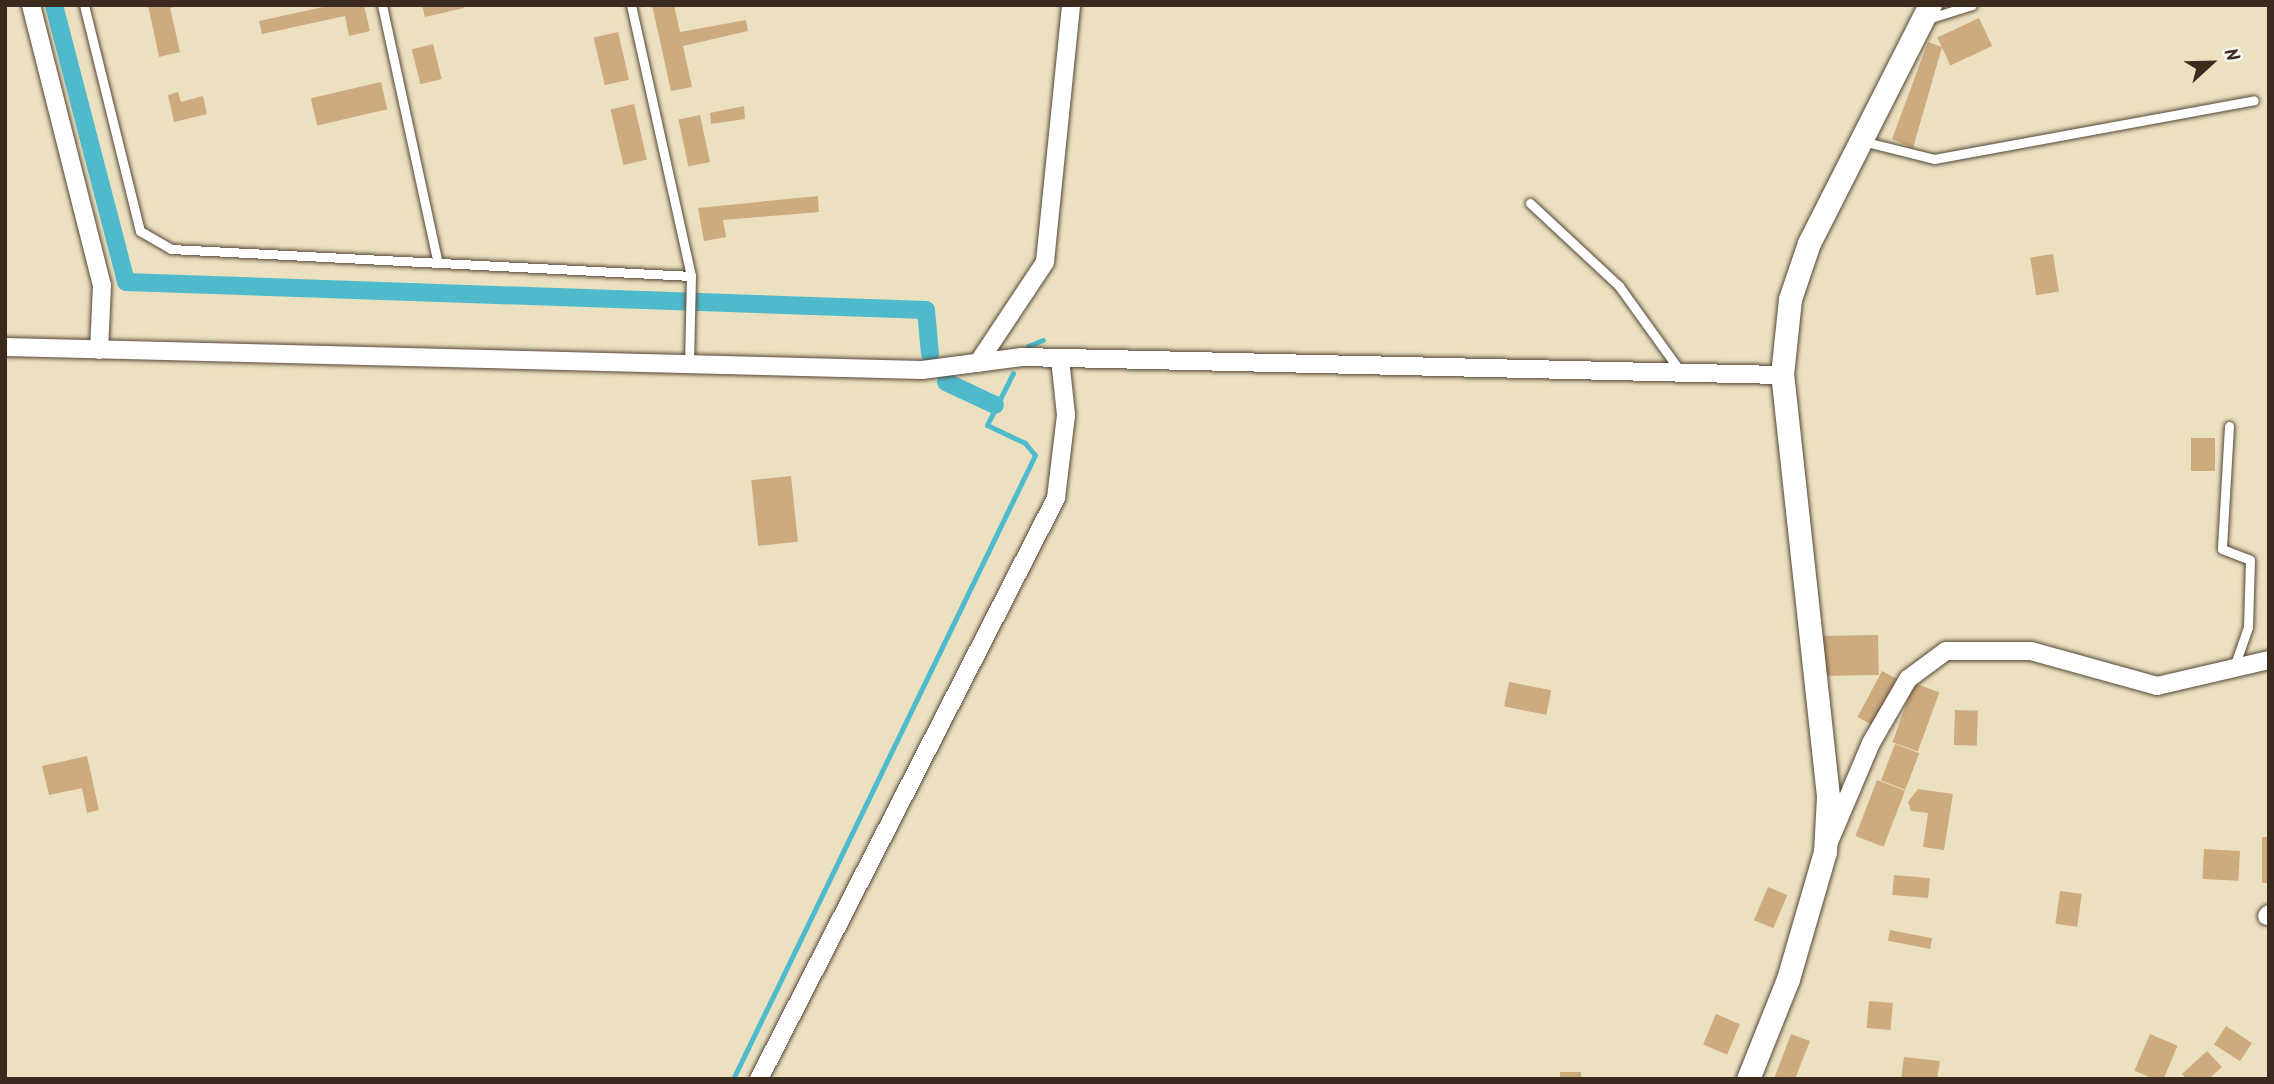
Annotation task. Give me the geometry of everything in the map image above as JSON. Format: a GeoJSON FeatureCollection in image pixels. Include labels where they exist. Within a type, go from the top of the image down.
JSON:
{"type":"FeatureCollection","features":[{"type":"Feature","properties":{"kind":"street"},"geometry":{"type":"LineString","coordinates":[[31,5],[102,285],[99,350]]}},
{"type":"Feature","properties":{"kind":"street"},"geometry":{"type":"LineString","coordinates":[[978,363],[1045,262],[1071,5]]}},
{"type":"Feature","properties":{"kind":"street"},"geometry":{"type":"LineString","coordinates":[[1825,852],[1828,796],[1782,375],[1790,299],[1809,243],[1863,141],[1925,10]]}},
{"type":"Feature","properties":{"kind":"street"},"geometry":{"type":"LineString","coordinates":[[5,347],[922,370],[978,363],[1060,359],[1782,375]]}},
{"type":"Feature","properties":{"kind":"street"},"geometry":{"type":"LineString","coordinates":[[759,1079],[1056,498],[1066,415],[1060,359]]}},
{"type":"Feature","properties":{"kind":"street"},"geometry":{"type":"LineString","coordinates":[[1748,1079],[1788,979],[1825,852],[1871,743],[1908,678],[1946,651],[2031,651],[2157,686],[2269,660]]}},
{"type":"Feature","properties":{"kind":"lane"},"geometry":{"type":"LineString","coordinates":[[84,5],[140,231],[171,249],[691,277]]}},
{"type":"Feature","properties":{"kind":"lane"},"geometry":{"type":"LineString","coordinates":[[382,5],[438,263]]}},
{"type":"Feature","properties":{"kind":"lane"},"geometry":{"type":"LineString","coordinates":[[631,5],[691,277],[690,365]]}},
{"type":"Feature","properties":{"kind":"lane"},"geometry":{"type":"LineString","coordinates":[[1925,10],[1972,5]]}},
{"type":"Feature","properties":{"kind":"lane"},"geometry":{"type":"LineString","coordinates":[[1863,141],[1934,159],[2254,100]]}},
{"type":"Feature","properties":{"kind":"lane"},"geometry":{"type":"LineString","coordinates":[[1531,203],[1619,286],[1681,372]]}},
{"type":"Feature","properties":{"kind":"lane"},"geometry":{"type":"LineString","coordinates":[[2229,426],[2222,549],[2250,560],[2248,627],[2234,669]]}},
{"type":"Feature","properties":{"kind":"building"},"geometry":{"type":"Polygon","coordinates":[[[148,5],[180,5],[170,8],[180,52],[159,57],[148,5]]]}},
{"type":"Feature","properties":{"kind":"building"},"geometry":{"type":"Polygon","coordinates":[[[332,5],[364,5],[370,31],[349,36],[345,16],[262,34],[259,21],[332,5]]]}},
{"type":"Feature","properties":{"kind":"building"},"geometry":{"type":"Polygon","coordinates":[[[422,5],[463,5],[464,8],[425,17],[422,5]]]}},
{"type":"Feature","properties":{"kind":"building"},"geometry":{"type":"Polygon","coordinates":[[[652,5],[674,5],[680,32],[746,20],[748,31],[683,46],[692,87],[671,91],[652,5]]]}},
{"type":"Feature","properties":{"kind":"building"},"geometry":{"type":"Polygon","coordinates":[[[1979,18],[1992,46],[1950,66],[1937,37],[1979,18]]]}},
{"type":"Feature","properties":{"kind":"building"},"geometry":{"type":"Polygon","coordinates":[[[618,32],[629,80],[605,85],[594,38],[618,32]]]}},
{"type":"Feature","properties":{"kind":"building"},"geometry":{"type":"Polygon","coordinates":[[[1928,42],[1942,47],[1913,148],[1892,139],[1928,42]]]}},
{"type":"Feature","properties":{"kind":"building"},"geometry":{"type":"Polygon","coordinates":[[[433,44],[442,79],[420,84],[412,49],[433,44]]]}},
{"type":"Feature","properties":{"kind":"building"},"geometry":{"type":"Polygon","coordinates":[[[381,82],[387,109],[317,125],[311,98],[381,82]]]}},
{"type":"Feature","properties":{"kind":"building"},"geometry":{"type":"Polygon","coordinates":[[[178,92],[181,102],[203,96],[207,114],[174,122],[168,95],[178,92]]]}},
{"type":"Feature","properties":{"kind":"building"},"geometry":{"type":"Polygon","coordinates":[[[634,104],[647,160],[623,165],[611,109],[634,104]]]}},
{"type":"Feature","properties":{"kind":"building"},"geometry":{"type":"Polygon","coordinates":[[[744,106],[745,119],[711,124],[710,113],[744,106]]]}},
{"type":"Feature","properties":{"kind":"building"},"geometry":{"type":"Polygon","coordinates":[[[700,115],[710,162],[688,167],[678,120],[700,115]]]}},
{"type":"Feature","properties":{"kind":"building"},"geometry":{"type":"Polygon","coordinates":[[[818,196],[819,212],[723,220],[726,237],[704,241],[698,208],[818,196]]]}},
{"type":"Feature","properties":{"kind":"building"},"geometry":{"type":"Polygon","coordinates":[[[2053,254],[2059,292],[2036,295],[2030,258],[2053,254]]]}},
{"type":"Feature","properties":{"kind":"building"},"geometry":{"type":"Polygon","coordinates":[[[2191,438],[2215,438],[2215,471],[2191,471],[2191,438]]]}},
{"type":"Feature","properties":{"kind":"building"},"geometry":{"type":"Polygon","coordinates":[[[791,476],[798,542],[758,546],[751,480],[791,476]]]}},
{"type":"Feature","properties":{"kind":"building"},"geometry":{"type":"Polygon","coordinates":[[[1878,635],[1879,675],[1816,676],[1815,636],[1878,635]]]}},
{"type":"Feature","properties":{"kind":"building"},"geometry":{"type":"Polygon","coordinates":[[[1882,671],[1897,679],[1873,725],[1858,717],[1882,671]]]}},
{"type":"Feature","properties":{"kind":"building"},"geometry":{"type":"Polygon","coordinates":[[[1509,682],[1551,690],[1546,715],[1504,707],[1509,682]]]}},
{"type":"Feature","properties":{"kind":"building"},"geometry":{"type":"Polygon","coordinates":[[[1914,683],[1939,692],[1918,751],[1892,742],[1914,683]]]}},
{"type":"Feature","properties":{"kind":"building"},"geometry":{"type":"Polygon","coordinates":[[[1955,710],[1978,711],[1977,746],[1954,745],[1955,710]]]}},
{"type":"Feature","properties":{"kind":"building"},"geometry":{"type":"Polygon","coordinates":[[[1895,744],[1919,753],[1905,790],[1881,780],[1895,744]]]}},
{"type":"Feature","properties":{"kind":"building"},"geometry":{"type":"Polygon","coordinates":[[[87,756],[99,810],[87,813],[82,788],[49,795],[42,766],[87,756]]]}},
{"type":"Feature","properties":{"kind":"building"},"geometry":{"type":"Polygon","coordinates":[[[1877,780],[1905,791],[1884,847],[1855,836],[1877,780]]]}},
{"type":"Feature","properties":{"kind":"building"},"geometry":{"type":"Polygon","coordinates":[[[1918,789],[1953,794],[1944,850],[1923,847],[1928,813],[1911,811],[1908,802],[1918,789]]]}},
{"type":"Feature","properties":{"kind":"building"},"geometry":{"type":"Polygon","coordinates":[[[2262,837],[2269,837],[2269,883],[2262,883],[2262,837]]]}},
{"type":"Feature","properties":{"kind":"building"},"geometry":{"type":"Polygon","coordinates":[[[2204,849],[2240,851],[2238,881],[2202,879],[2204,849]]]}},
{"type":"Feature","properties":{"kind":"building"},"geometry":{"type":"Polygon","coordinates":[[[1894,875],[1930,878],[1928,898],[1892,895],[1894,875]]]}},
{"type":"Feature","properties":{"kind":"building"},"geometry":{"type":"Polygon","coordinates":[[[1768,887],[1787,895],[1773,928],[1754,920],[1768,887]]]}},
{"type":"Feature","properties":{"kind":"building"},"geometry":{"type":"Polygon","coordinates":[[[2060,891],[2082,894],[2077,927],[2055,924],[2060,891]]]}},
{"type":"Feature","properties":{"kind":"building"},"geometry":{"type":"Polygon","coordinates":[[[1890,930],[1932,938],[1930,949],[1888,941],[1890,930]]]}},
{"type":"Feature","properties":{"kind":"building"},"geometry":{"type":"Polygon","coordinates":[[[1869,1001],[1893,1003],[1891,1030],[1867,1028],[1869,1001]]]}},
{"type":"Feature","properties":{"kind":"building"},"geometry":{"type":"Polygon","coordinates":[[[1716,1014],[1740,1024],[1727,1055],[1703,1044],[1716,1014]]]}},
{"type":"Feature","properties":{"kind":"building"},"geometry":{"type":"Polygon","coordinates":[[[2226,1026],[2252,1043],[2240,1061],[2214,1044],[2226,1026]]]}},
{"type":"Feature","properties":{"kind":"building"},"geometry":{"type":"Polygon","coordinates":[[[1791,1034],[1810,1041],[1795,1079],[1774,1079],[1791,1034]]]}},
{"type":"Feature","properties":{"kind":"building"},"geometry":{"type":"Polygon","coordinates":[[[2150,1034],[2178,1046],[2163,1079],[2154,1079],[2134,1071],[2150,1034]]]}},
{"type":"Feature","properties":{"kind":"building"},"geometry":{"type":"Polygon","coordinates":[[[2207,1051],[2222,1067],[2209,1079],[2187,1079],[2182,1074],[2207,1051]]]}},
{"type":"Feature","properties":{"kind":"building"},"geometry":{"type":"Polygon","coordinates":[[[1904,1057],[1940,1061],[1937,1079],[1901,1079],[1904,1057]]]}},
{"type":"Feature","properties":{"kind":"building"},"geometry":{"type":"Polygon","coordinates":[[[1560,1072],[1581,1072],[1581,1079],[1560,1079],[1560,1072]]]}},
{"type":"Feature","properties":{"kind":"waterway"},"geometry":{"type":"LineString","coordinates":[[54,5],[126,282],[926,310],[930,354]]}},
{"type":"Feature","properties":{"kind":"waterway"},"geometry":{"type":"LineString","coordinates":[[1028,346],[1043,340]]}},
{"type":"Feature","properties":{"kind":"waterway"},"geometry":{"type":"LineString","coordinates":[[733,1079],[1035,455],[1025,443],[987,425],[1013,373]]}},
{"type":"Feature","properties":{"kind":"waterway"},"geometry":{"type":"LineString","coordinates":[[946,382],[995,405]]}}]}
